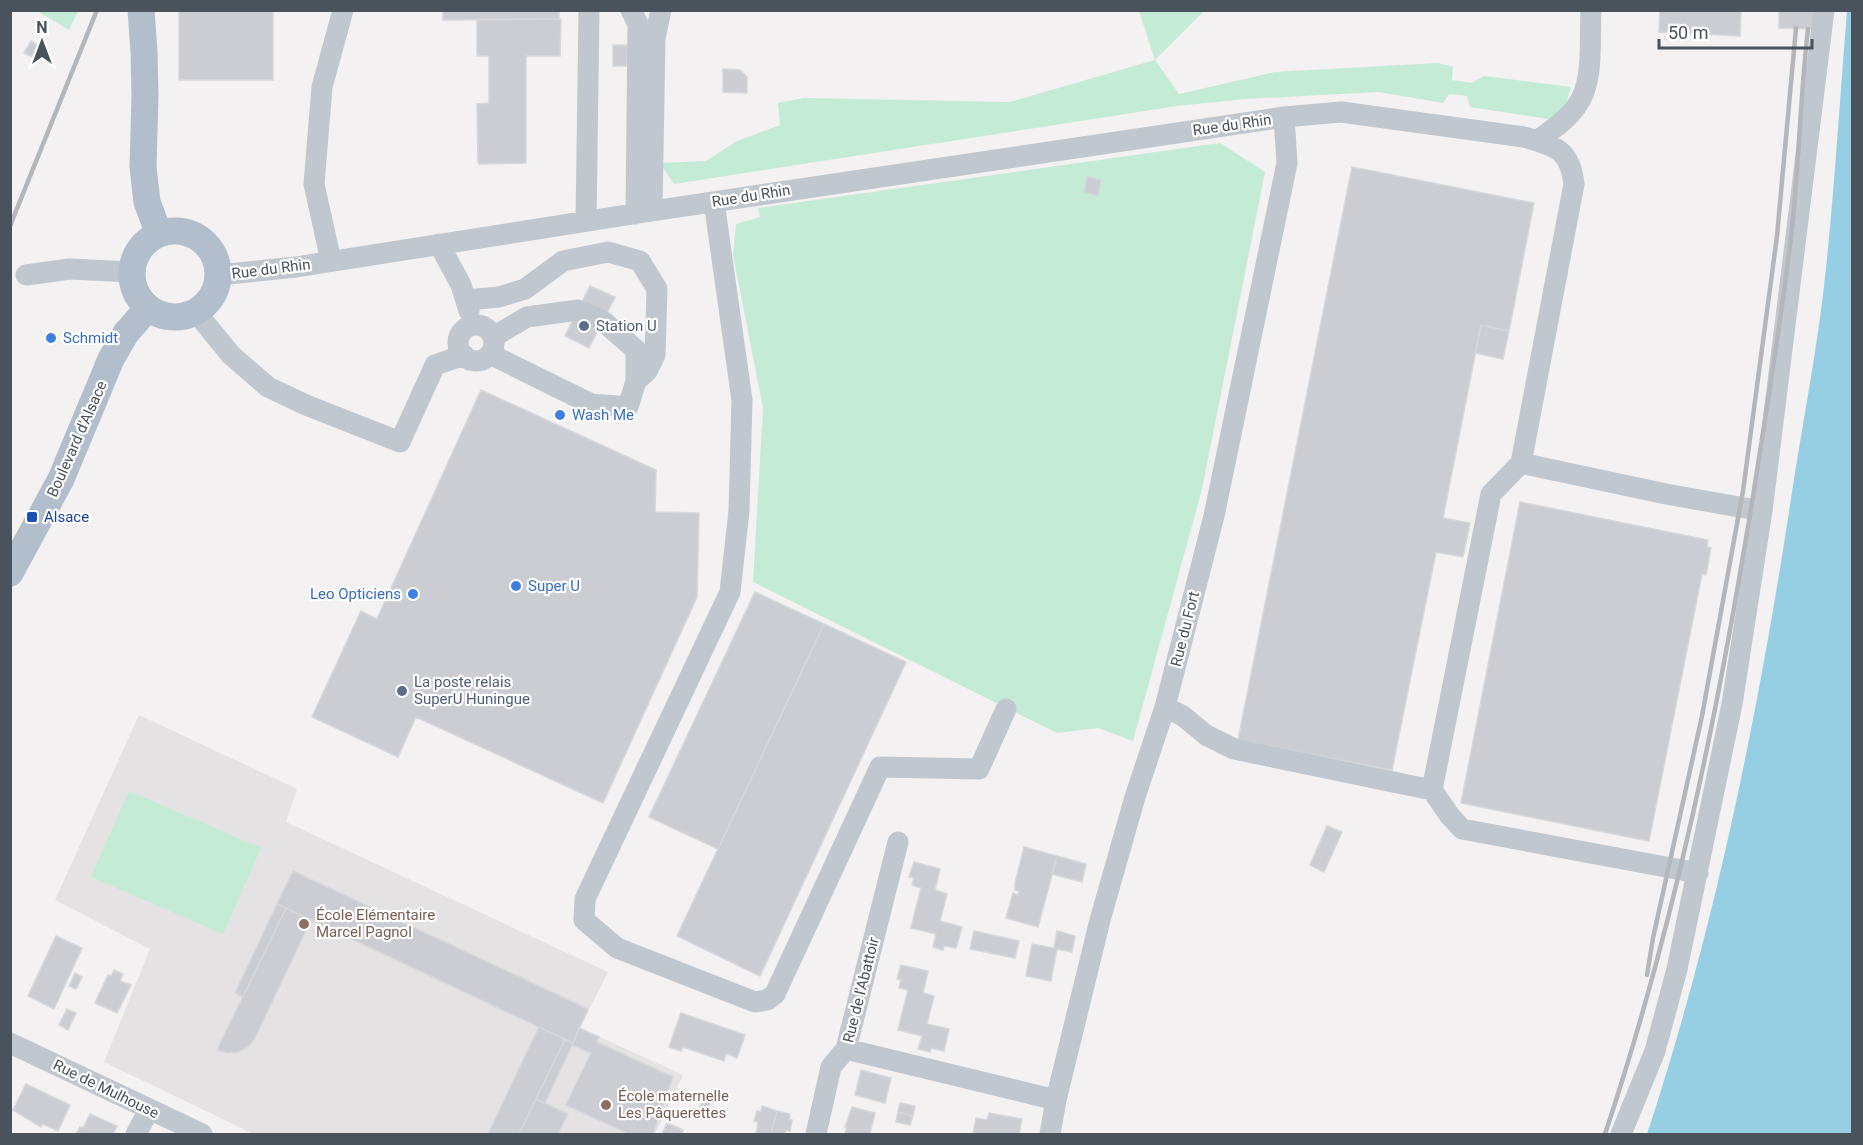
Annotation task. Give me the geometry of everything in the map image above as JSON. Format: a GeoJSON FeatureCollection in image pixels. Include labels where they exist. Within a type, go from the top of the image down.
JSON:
{"type":"FeatureCollection","features":[{"type":"Feature","properties":{"kind":"main road"},"geometry":{"type":"LineString","coordinates":[[141,10],[145,96],[143,167],[147,202],[159,234]]}},
{"type":"Feature","properties":{"kind":"main road"},"geometry":{"type":"LineString","coordinates":[[173,231],[187,232],[200,238],[210,248],[217,261],[219,275],[217,287],[205,306],[196,312],[171,317],[159,314],[148,308],[136,292],[131,272],[134,260],[148,240],[159,234],[173,231]]}},
{"type":"Feature","properties":{"kind":"main road","name":"Boulevard d'Alsace"},"geometry":{"type":"LineString","coordinates":[[10,573],[61,479],[111,359],[126,333],[148,308]]}},
{"type":"Feature","properties":{"kind":"street"},"geometry":{"type":"LineString","coordinates":[[331,261],[314,184],[322,87],[343,10]]}},
{"type":"Feature","properties":{"kind":"street"},"geometry":{"type":"LineString","coordinates":[[586,221],[589,10]]}},
{"type":"Feature","properties":{"kind":"street"},"geometry":{"type":"LineString","coordinates":[[631,10],[638,24],[644,212]]}},
{"type":"Feature","properties":{"kind":"street"},"geometry":{"type":"LineString","coordinates":[[1537,141],[1565,119],[1577,106],[1584,90],[1588,76],[1591,10]]}},
{"type":"Feature","properties":{"kind":"street"},"geometry":{"type":"LineString","coordinates":[[1621,1134],[1655,1051],[1677,969],[1732,704],[1762,511],[1824,10]]}},
{"type":"Feature","properties":{"kind":"street"},"geometry":{"type":"LineString","coordinates":[[644,212],[654,56],[660,11]]}},
{"type":"Feature","properties":{"kind":"street","name":"Rue du Rhin"},"geometry":{"type":"LineString","coordinates":[[219,275],[331,261],[1284,117],[1341,112],[1524,137],[1552,145],[1564,154],[1572,166],[1574,184],[1521,464]]}},
{"type":"Feature","properties":{"kind":"street","name":"Rue du Fort"},"geometry":{"type":"LineString","coordinates":[[1050,1134],[1056,1100],[1100,920],[1135,797],[1165,707],[1214,516],[1287,163],[1284,117]]}},
{"type":"Feature","properties":{"kind":"street"},"geometry":{"type":"LineString","coordinates":[[714,202],[742,400],[739,511],[730,592],[585,899],[584,920],[617,948],[755,1002],[767,1000],[775,994],[880,767],[979,769],[1006,709]]}},
{"type":"Feature","properties":{"kind":"street"},"geometry":{"type":"LineString","coordinates":[[439,244],[461,285],[474,325]]}},
{"type":"Feature","properties":{"kind":"street"},"geometry":{"type":"LineString","coordinates":[[466,300],[499,297],[525,289],[563,261],[608,252],[639,261],[657,289],[655,355],[647,371],[636,381]]}},
{"type":"Feature","properties":{"kind":"street"},"geometry":{"type":"LineString","coordinates":[[26,275],[70,269],[131,272]]}},
{"type":"Feature","properties":{"kind":"street"},"geometry":{"type":"LineString","coordinates":[[492,345],[486,327],[474,325],[460,334],[458,345],[464,355],[480,360],[492,345],[526,316],[578,310],[603,321],[636,350],[636,381],[628,407],[591,404],[492,345]]}},
{"type":"Feature","properties":{"kind":"street"},"geometry":{"type":"LineString","coordinates":[[196,312],[204,325],[231,355],[268,387],[306,405],[400,442],[435,365],[464,355]]}},
{"type":"Feature","properties":{"kind":"street"},"geometry":{"type":"LineString","coordinates":[[1432,790],[1491,494],[1521,464],[1762,511]]}},
{"type":"Feature","properties":{"kind":"street"},"geometry":{"type":"LineString","coordinates":[[1165,707],[1183,716],[1206,735],[1234,749],[1432,790],[1462,829],[1698,873]]}},
{"type":"Feature","properties":{"kind":"street","name":"Rue de l'Abattoir"},"geometry":{"type":"LineString","coordinates":[[816,1134],[831,1067],[846,1049],[898,842]]}},
{"type":"Feature","properties":{"kind":"street","name":"Rue de Mulhouse"},"geometry":{"type":"LineString","coordinates":[[10,1043],[202,1134]]}},
{"type":"Feature","properties":{"kind":"street"},"geometry":{"type":"LineString","coordinates":[[846,1049],[1056,1100]]}},
{"type":"Feature","properties":{"kind":"street"},"geometry":{"type":"LineString","coordinates":[[136,1134],[149,1110]]}},
{"type":"Feature","properties":{"kind":"shaded area","name":"École Elémentaire Marcel Pagnol"},"geometry":{"type":"Polygon","coordinates":[[[139,715],[297,789],[286,822],[608,972],[580,1028],[683,1075],[655,1134],[254,1134],[104,1062],[150,949],[55,900],[139,715]]]}},
{"type":"Feature","properties":{"kind":"green space"},"geometry":{"type":"Polygon","coordinates":[[[37,11],[78,11],[69,30],[37,11]]]}},
{"type":"Feature","properties":{"kind":"green space"},"geometry":{"type":"Polygon","coordinates":[[[1139,11],[1204,11],[1155,60],[1139,11]]]}},
{"type":"Feature","properties":{"kind":"green space"},"geometry":{"type":"Polygon","coordinates":[[[1155,60],[1179,94],[1275,72],[1438,63],[1453,67],[1452,80],[1471,83],[1484,76],[1571,87],[1564,110],[1548,119],[1470,107],[1467,96],[1449,94],[1443,103],[1379,92],[1244,99],[1177,106],[674,184],[660,163],[706,161],[737,141],[780,125],[778,103],[804,98],[1010,102],[1155,60]]]}},
{"type":"Feature","properties":{"kind":"green space"},"geometry":{"type":"Polygon","coordinates":[[[1220,143],[1265,172],[1202,489],[1133,741],[1098,728],[1057,733],[753,582],[763,408],[733,255],[736,224],[760,217],[758,208],[1220,143]]]}},
{"type":"Feature","properties":{"kind":"green space"},"geometry":{"type":"Polygon","coordinates":[[[129,791],[261,848],[223,934],[91,877],[129,791]]]}},
{"type":"Feature","properties":{"kind":"water"},"geometry":{"type":"Polygon","coordinates":[[[1847,11],[1852,11],[1852,1134],[1647,1134],[1672,1054],[1716,892],[1767,645],[1823,294],[1847,11]]]}},
{"type":"Feature","properties":{"kind":"building"},"geometry":{"type":"Polygon","coordinates":[[[179,10],[273,10],[273,80],[179,80],[179,10]]]}},
{"type":"Feature","properties":{"kind":"building"},"geometry":{"type":"Polygon","coordinates":[[[443,10],[559,10],[559,19],[443,20],[443,10]]]}},
{"type":"Feature","properties":{"kind":"building"},"geometry":{"type":"Polygon","coordinates":[[[1660,10],[1741,10],[1740,36],[1659,32],[1660,10]]]}},
{"type":"Feature","properties":{"kind":"building"},"geometry":{"type":"Polygon","coordinates":[[[1779,10],[1815,10],[1814,29],[1779,28],[1779,10]]]}},
{"type":"Feature","properties":{"kind":"building"},"geometry":{"type":"Polygon","coordinates":[[[477,19],[561,19],[560,56],[526,56],[526,163],[479,164],[478,162],[477,104],[489,103],[489,56],[477,56],[477,19]]]}},
{"type":"Feature","properties":{"kind":"building"},"geometry":{"type":"Polygon","coordinates":[[[31,41],[39,46],[33,57],[24,53],[31,41]]]}},
{"type":"Feature","properties":{"kind":"building"},"geometry":{"type":"Polygon","coordinates":[[[613,45],[627,45],[627,66],[613,66],[613,45]]]}},
{"type":"Feature","properties":{"kind":"building"},"geometry":{"type":"Polygon","coordinates":[[[723,69],[740,70],[747,77],[747,93],[723,92],[723,69]]]}},
{"type":"Feature","properties":{"kind":"building"},"geometry":{"type":"Polygon","coordinates":[[[1352,167],[1534,203],[1509,331],[1481,325],[1443,518],[1470,523],[1463,557],[1436,552],[1392,770],[1238,740],[1352,167]]]}},
{"type":"Feature","properties":{"kind":"building"},"geometry":{"type":"Polygon","coordinates":[[[1087,176],[1101,180],[1098,196],[1084,192],[1087,176]]]}},
{"type":"Feature","properties":{"kind":"building"},"geometry":{"type":"Polygon","coordinates":[[[590,286],[615,297],[589,348],[565,336],[590,286]]]}},
{"type":"Feature","properties":{"kind":"building"},"geometry":{"type":"Polygon","coordinates":[[[1481,325],[1509,331],[1503,359],[1475,353],[1481,325]]]}},
{"type":"Feature","properties":{"kind":"building"},"geometry":{"type":"Polygon","coordinates":[[[481,390],[656,470],[655,512],[699,513],[697,597],[603,803],[416,717],[398,757],[312,717],[361,611],[377,619],[481,390]]]}},
{"type":"Feature","properties":{"kind":"building"},"geometry":{"type":"Polygon","coordinates":[[[1520,502],[1708,540],[1707,547],[1711,548],[1706,575],[1702,574],[1649,841],[1461,803],[1520,502]]]}},
{"type":"Feature","properties":{"kind":"building"},"geometry":{"type":"Polygon","coordinates":[[[755,592],[824,624],[718,849],[649,817],[755,592]]]}},
{"type":"Feature","properties":{"kind":"building"},"geometry":{"type":"Polygon","coordinates":[[[824,624],[906,662],[760,976],[677,936],[824,624]]]}},
{"type":"Feature","properties":{"kind":"building"},"geometry":{"type":"Polygon","coordinates":[[[1327,826],[1342,832],[1324,872],[1310,865],[1327,826]]]}},
{"type":"Feature","properties":{"kind":"building"},"geometry":{"type":"Polygon","coordinates":[[[1024,847],[1057,856],[1038,927],[1006,918],[1013,893],[1018,895],[1019,891],[1015,890],[1015,883],[1024,847]]]}},
{"type":"Feature","properties":{"kind":"building"},"geometry":{"type":"Polygon","coordinates":[[[1057,856],[1086,864],[1082,882],[1052,874],[1057,856]]]}},
{"type":"Feature","properties":{"kind":"building"},"geometry":{"type":"Polygon","coordinates":[[[914,862],[940,869],[935,890],[947,894],[940,921],[962,927],[956,948],[944,946],[943,950],[933,947],[936,934],[911,928],[921,888],[912,885],[914,878],[909,877],[914,862]]]}},
{"type":"Feature","properties":{"kind":"building"},"geometry":{"type":"Polygon","coordinates":[[[293,871],[588,1009],[573,1043],[277,904],[293,871]]]}},
{"type":"Feature","properties":{"kind":"building"},"geometry":{"type":"Polygon","coordinates":[[[277,904],[286,908],[243,997],[235,993],[277,904]]]}},
{"type":"Feature","properties":{"kind":"building"},"geometry":{"type":"Polygon","coordinates":[[[286,908],[311,920],[254,1040],[248,1047],[238,1052],[228,1053],[217,1050],[286,908]]]}},
{"type":"Feature","properties":{"kind":"building"},"geometry":{"type":"Polygon","coordinates":[[[974,931],[1019,941],[1015,958],[970,949],[974,931]]]}},
{"type":"Feature","properties":{"kind":"building"},"geometry":{"type":"Polygon","coordinates":[[[1057,931],[1075,936],[1072,952],[1057,949],[1051,981],[1026,976],[1032,944],[1054,948],[1057,931]]]}},
{"type":"Feature","properties":{"kind":"building"},"geometry":{"type":"Polygon","coordinates":[[[56,936],[82,948],[54,1009],[28,996],[56,936]]]}},
{"type":"Feature","properties":{"kind":"building"},"geometry":{"type":"Polygon","coordinates":[[[901,965],[928,971],[923,993],[934,996],[927,1024],[949,1029],[944,1051],[931,1048],[930,1052],[918,1049],[922,1036],[898,1030],[908,990],[899,988],[901,980],[897,979],[901,965]]]}},
{"type":"Feature","properties":{"kind":"building"},"geometry":{"type":"Polygon","coordinates":[[[114,970],[123,974],[120,981],[131,985],[117,1013],[95,1003],[108,975],[111,976],[114,970]]]}},
{"type":"Feature","properties":{"kind":"building"},"geometry":{"type":"Polygon","coordinates":[[[75,973],[82,977],[76,989],[69,986],[75,973]]]}},
{"type":"Feature","properties":{"kind":"building"},"geometry":{"type":"Polygon","coordinates":[[[67,1009],[76,1013],[68,1030],[59,1025],[67,1009]]]}},
{"type":"Feature","properties":{"kind":"building"},"geometry":{"type":"Polygon","coordinates":[[[681,1013],[745,1035],[737,1058],[726,1053],[724,1061],[683,1047],[681,1051],[669,1047],[681,1013]]]}},
{"type":"Feature","properties":{"kind":"building"},"geometry":{"type":"Polygon","coordinates":[[[539,1027],[565,1039],[519,1134],[488,1134],[539,1027]]]}},
{"type":"Feature","properties":{"kind":"building","name":"École maternelle Les Pâquerettes"},"geometry":{"type":"Polygon","coordinates":[[[579,1028],[599,1037],[597,1042],[673,1077],[653,1134],[629,1134],[566,1105],[591,1053],[572,1045],[579,1028]]]}},
{"type":"Feature","properties":{"kind":"building"},"geometry":{"type":"Polygon","coordinates":[[[565,1039],[573,1043],[545,1103],[536,1099],[565,1039]]]}},
{"type":"Feature","properties":{"kind":"building"},"geometry":{"type":"Polygon","coordinates":[[[861,1070],[891,1078],[885,1103],[855,1095],[861,1070]]]}},
{"type":"Feature","properties":{"kind":"building"},"geometry":{"type":"Polygon","coordinates":[[[26,1084],[70,1105],[58,1131],[43,1124],[41,1127],[13,1110],[26,1084]]]}},
{"type":"Feature","properties":{"kind":"building"},"geometry":{"type":"Polygon","coordinates":[[[703,1094],[712,1096],[708,1112],[699,1110],[703,1094]]]}},
{"type":"Feature","properties":{"kind":"building"},"geometry":{"type":"Polygon","coordinates":[[[536,1099],[568,1114],[558,1134],[519,1134],[536,1099]]]}},
{"type":"Feature","properties":{"kind":"building"},"geometry":{"type":"Polygon","coordinates":[[[900,1103],[915,1106],[913,1116],[898,1112],[900,1103]]]}},
{"type":"Feature","properties":{"kind":"building"},"geometry":{"type":"Polygon","coordinates":[[[762,1106],[777,1111],[771,1134],[756,1134],[758,1122],[754,1121],[757,1111],[761,1112],[762,1106]]]}},
{"type":"Feature","properties":{"kind":"building"},"geometry":{"type":"Polygon","coordinates":[[[852,1107],[875,1113],[870,1134],[845,1134],[852,1107]]]}},
{"type":"Feature","properties":{"kind":"building"},"geometry":{"type":"Polygon","coordinates":[[[777,1111],[790,1114],[789,1119],[792,1120],[790,1131],[786,1130],[785,1134],[771,1134],[777,1111]]]}},
{"type":"Feature","properties":{"kind":"building"},"geometry":{"type":"Polygon","coordinates":[[[898,1112],[913,1116],[910,1125],[896,1122],[898,1112]]]}},
{"type":"Feature","properties":{"kind":"building"},"geometry":{"type":"Polygon","coordinates":[[[989,1113],[1022,1119],[1019,1134],[973,1134],[976,1118],[987,1120],[989,1113]]]}},
{"type":"Feature","properties":{"kind":"building"},"geometry":{"type":"Polygon","coordinates":[[[90,1114],[117,1126],[113,1134],[76,1134],[80,1127],[83,1128],[90,1114]]]}},
{"type":"Feature","properties":{"kind":"building"},"geometry":{"type":"Polygon","coordinates":[[[667,1123],[683,1130],[682,1134],[662,1134],[667,1123]]]}},
{"type":"Feature","properties":{"kind":"railway"},"geometry":{"type":"LineString","coordinates":[[10,226],[97,10]]}},
{"type":"Feature","properties":{"kind":"railway"},"geometry":{"type":"LineString","coordinates":[[1647,975],[1653,938],[1702,716],[1743,491],[1777,236],[1796,28]]}},
{"type":"Feature","properties":{"kind":"railway"},"geometry":{"type":"LineString","coordinates":[[1605,1134],[1630,1055],[1674,895],[1726,653],[1754,490],[1787,269],[1794,211],[1808,29]]}},
{"type":"Feature","properties":{"kind":"place","name":"Station U"},"geometry":{"type":"Point","coordinates":[584,326]}},
{"type":"Feature","properties":{"kind":"place","name":"Schmidt"},"geometry":{"type":"Point","coordinates":[51,338]}},
{"type":"Feature","properties":{"kind":"place","name":"Wash Me"},"geometry":{"type":"Point","coordinates":[560,415]}},
{"type":"Feature","properties":{"kind":"place","name":"Alsace"},"geometry":{"type":"Point","coordinates":[32,517]}},
{"type":"Feature","properties":{"kind":"place","name":"Super U"},"geometry":{"type":"Point","coordinates":[516,586]}},
{"type":"Feature","properties":{"kind":"place","name":"Leo Opticiens"},"geometry":{"type":"Point","coordinates":[413,594]}},
{"type":"Feature","properties":{"kind":"place","name":"La poste relais SuperU Huningue"},"geometry":{"type":"Point","coordinates":[402,691]}},
{"type":"Feature","properties":{"kind":"place","name":"École Elémentaire Marcel Pagnol"},"geometry":{"type":"Point","coordinates":[304,924]}},
{"type":"Feature","properties":{"kind":"place","name":"École maternelle Les Pâquerettes"},"geometry":{"type":"Point","coordinates":[606,1105]}}]}
